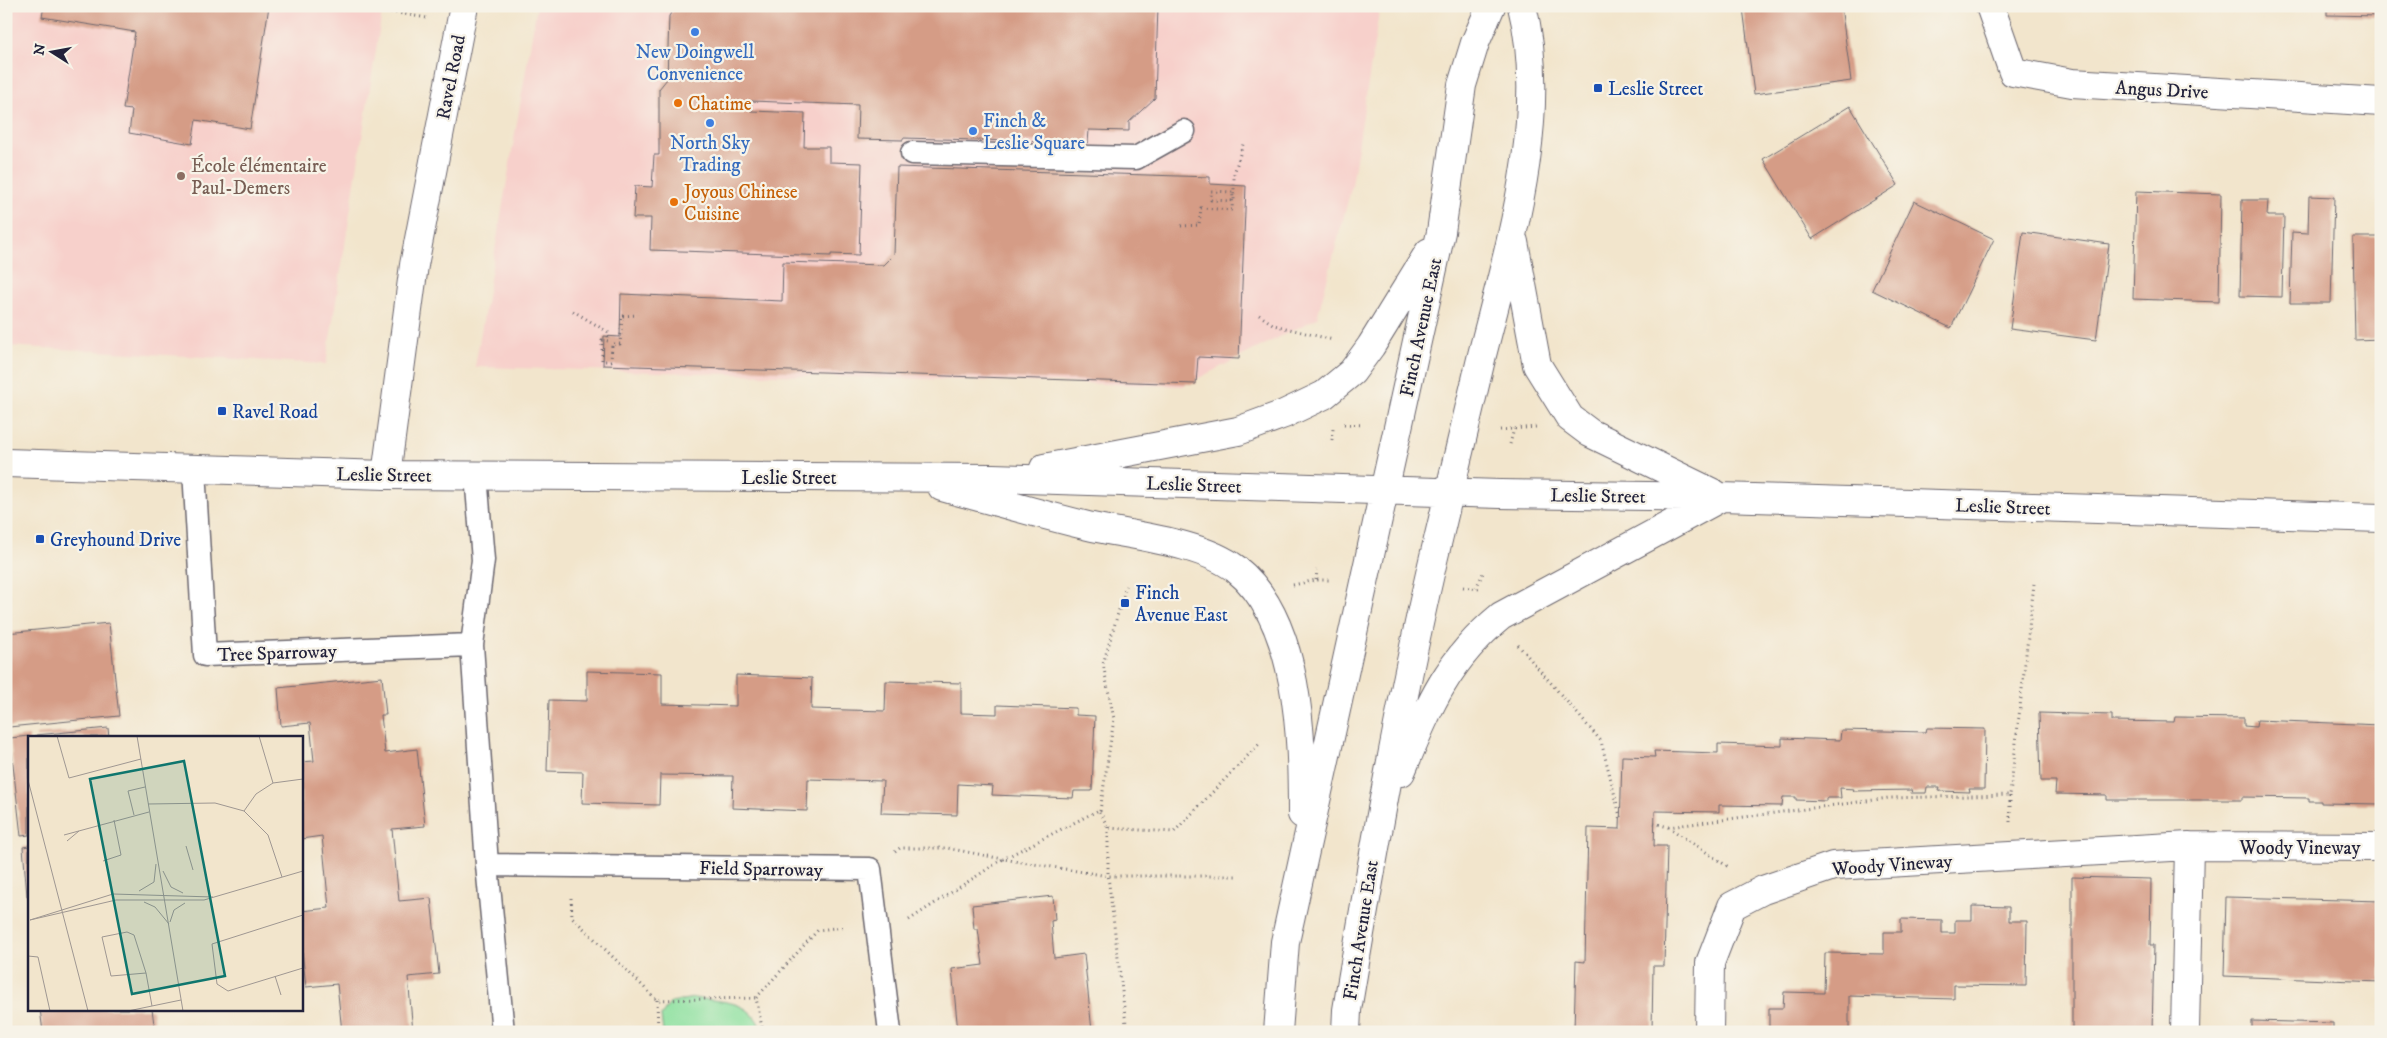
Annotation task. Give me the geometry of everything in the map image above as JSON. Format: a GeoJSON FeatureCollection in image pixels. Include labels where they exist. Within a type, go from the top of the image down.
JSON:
{"type":"FeatureCollection","features":[{"type":"Feature","properties":{"kind":"main road","name":"Finch Avenue East"},"geometry":{"type":"LineString","coordinates":[[1278,1032],[1285,942],[1441,232],[1462,85],[1475,43],[1491,6]]}},
{"type":"Feature","properties":{"kind":"main road","name":"Finch Avenue East"},"geometry":{"type":"LineString","coordinates":[[1346,1032],[1347,1010],[1376,834],[1449,491],[1512,234],[1527,148],[1532,70],[1529,34],[1522,6]]}},
{"type":"Feature","properties":{"kind":"main road","name":"Angus Drive"},"geometry":{"type":"LineString","coordinates":[[1990,6],[2014,72],[2072,83],[2381,102]]}},
{"type":"Feature","properties":{"kind":"main road","name":"Ravel Road"},"geometry":{"type":"LineString","coordinates":[[386,475],[414,265],[462,15]]}},
{"type":"Feature","properties":{"kind":"main road"},"geometry":{"type":"LineString","coordinates":[[993,478],[1238,430],[1284,414],[1324,395],[1352,372],[1371,346],[1441,232]]}},
{"type":"Feature","properties":{"kind":"main road"},"geometry":{"type":"LineString","coordinates":[[1512,234],[1537,365],[1570,418],[1590,432],[1721,497]]}},
{"type":"Feature","properties":{"kind":"main road","name":"Leslie Street"},"geometry":{"type":"LineString","coordinates":[[6,463],[386,475],[993,478],[1721,497],[2381,518]]}},
{"type":"Feature","properties":{"kind":"main road"},"geometry":{"type":"LineString","coordinates":[[904,478],[1088,526],[1205,552],[1236,570],[1263,602],[1278,631],[1290,664],[1298,716],[1302,766],[1302,863]]}},
{"type":"Feature","properties":{"kind":"main road"},"geometry":{"type":"LineString","coordinates":[[1376,834],[1430,703],[1453,665],[1478,635],[1501,616],[1721,497]]}},
{"type":"Feature","properties":{"kind":"main road"},"geometry":{"type":"LineString","coordinates":[[2185,1032],[2189,846]]}},
{"type":"Feature","properties":{"kind":"main road","name":"Woody Vineway"},"geometry":{"type":"LineString","coordinates":[[1709,1032],[1710,963],[1732,906],[1763,890],[1832,866],[2189,846],[2381,847]]}},
{"type":"Feature","properties":{"kind":"lane"},"geometry":{"type":"LineString","coordinates":[[912,153],[1136,158],[1184,131]]}},
{"type":"Feature","properties":{"kind":"lane","name":"Tree Sparroway"},"geometry":{"type":"LineString","coordinates":[[194,470],[205,655],[472,644]]}},
{"type":"Feature","properties":{"kind":"lane"},"geometry":{"type":"LineString","coordinates":[[476,475],[483,560],[472,644],[487,865],[503,1032]]}},
{"type":"Feature","properties":{"kind":"lane","name":"Field Sparroway"},"geometry":{"type":"LineString","coordinates":[[487,865],[870,869]]}},
{"type":"Feature","properties":{"kind":"lane"},"geometry":{"type":"LineString","coordinates":[[870,869],[890,1032]]}},
{"type":"Feature","properties":{"kind":"path"},"geometry":{"type":"LineString","coordinates":[[356,6],[462,15]]}},
{"type":"Feature","properties":{"kind":"path"},"geometry":{"type":"LineString","coordinates":[[1181,226],[1199,225],[1201,208],[1232,210],[1233,201],[1233,192],[1212,191],[1211,200],[1226,201],[1234,201],[1234,174],[1244,141]]}},
{"type":"Feature","properties":{"kind":"path"},"geometry":{"type":"LineString","coordinates":[[573,311],[608,332],[608,341],[602,340],[602,360],[611,361],[612,344],[620,344],[622,316],[638,316]]}},
{"type":"Feature","properties":{"kind":"path"},"geometry":{"type":"LineString","coordinates":[[1259,315],[1274,325],[1334,340]]}},
{"type":"Feature","properties":{"kind":"path"},"geometry":{"type":"LineString","coordinates":[[1497,430],[1540,427]]}},
{"type":"Feature","properties":{"kind":"path"},"geometry":{"type":"LineString","coordinates":[[1510,444],[1514,429]]}},
{"type":"Feature","properties":{"kind":"path"},"geometry":{"type":"LineString","coordinates":[[1316,580],[1317,570]]}},
{"type":"Feature","properties":{"kind":"path"},"geometry":{"type":"LineString","coordinates":[[1476,588],[1484,572]]}},
{"type":"Feature","properties":{"kind":"path"},"geometry":{"type":"LineString","coordinates":[[1289,586],[1316,580],[1330,580]]}},
{"type":"Feature","properties":{"kind":"path"},"geometry":{"type":"LineString","coordinates":[[1668,827],[1888,798],[2010,795],[2034,584]]}},
{"type":"Feature","properties":{"kind":"path"},"geometry":{"type":"LineString","coordinates":[[1126,586],[1103,664],[1114,720],[1099,810],[1108,828],[1108,876],[1127,1032]]}},
{"type":"Feature","properties":{"kind":"path"},"geometry":{"type":"LineString","coordinates":[[1511,637],[1601,741],[1621,820]]}},
{"type":"Feature","properties":{"kind":"path"},"geometry":{"type":"LineString","coordinates":[[1108,828],[1174,832],[1260,743]]}},
{"type":"Feature","properties":{"kind":"path"},"geometry":{"type":"LineString","coordinates":[[901,925],[1003,859],[1099,810]]}},
{"type":"Feature","properties":{"kind":"path"},"geometry":{"type":"LineString","coordinates":[[1654,823],[1668,827],[1763,890]]}},
{"type":"Feature","properties":{"kind":"path"},"geometry":{"type":"LineString","coordinates":[[870,869],[900,848],[947,848],[1108,876],[1237,876]]}},
{"type":"Feature","properties":{"kind":"path"},"geometry":{"type":"LineString","coordinates":[[567,865],[572,916],[658,1000],[756,998],[818,930],[877,923]]}},
{"type":"Feature","properties":{"kind":"path"},"geometry":{"type":"LineString","coordinates":[[756,998],[763,1032]]}},
{"type":"Feature","properties":{"kind":"path"},"geometry":{"type":"LineString","coordinates":[[658,1000],[658,1032]]}},
{"type":"Feature","properties":{"kind":"shaded area","name":"École élémentaire Paul-Demers"},"geometry":{"type":"Polygon","coordinates":[[[6,6],[383,6],[326,364],[6,346],[6,6]]]}},
{"type":"Feature","properties":{"kind":"shaded area"},"geometry":{"type":"Polygon","coordinates":[[[537,6],[1380,6],[1352,185],[1317,318],[1183,386],[475,367],[537,6]]]}},
{"type":"Feature","properties":{"kind":"green space"},"geometry":{"type":"Polygon","coordinates":[[[694,998],[726,1002],[744,1008],[757,1021],[762,1032],[663,1032],[661,1016],[671,1002],[694,998]]]}},
{"type":"Feature","properties":{"kind":"building"},"geometry":{"type":"Polygon","coordinates":[[[44,6],[269,6],[250,129],[196,120],[192,144],[129,133],[132,110],[123,109],[135,32],[42,17],[44,6]]]}},
{"type":"Feature","properties":{"kind":"building","name":"Finch & Leslie Square"},"geometry":{"type":"Polygon","coordinates":[[[676,6],[1158,6],[1155,98],[1129,122],[1129,131],[1089,130],[1088,143],[903,138],[903,140],[857,139],[858,105],[751,101],[751,111],[805,113],[804,147],[829,147],[829,162],[862,163],[859,255],[831,254],[831,256],[650,250],[651,218],[633,218],[635,186],[652,187],[654,155],[659,155],[659,89],[667,79],[669,16],[676,6]]]}},
{"type":"Feature","properties":{"kind":"building"},"geometry":{"type":"Polygon","coordinates":[[[1754,6],[1841,6],[1851,81],[1754,94],[1743,8],[1754,6]]]}},
{"type":"Feature","properties":{"kind":"building"},"geometry":{"type":"Polygon","coordinates":[[[2327,6],[2381,6],[2381,16],[2327,15],[2327,6]]]}},
{"type":"Feature","properties":{"kind":"building"},"geometry":{"type":"Polygon","coordinates":[[[1850,106],[1898,185],[1812,239],[1763,159],[1850,106]]]}},
{"type":"Feature","properties":{"kind":"building"},"geometry":{"type":"Polygon","coordinates":[[[897,167],[1210,177],[1210,184],[1246,186],[1239,359],[1198,357],[1196,384],[603,365],[604,336],[620,337],[621,294],[782,301],[783,262],[883,265],[894,254],[897,167]]]}},
{"type":"Feature","properties":{"kind":"building"},"geometry":{"type":"Polygon","coordinates":[[[2136,191],[2221,194],[2219,302],[2133,299],[2136,191]]]}},
{"type":"Feature","properties":{"kind":"building"},"geometry":{"type":"Polygon","coordinates":[[[2309,196],[2334,197],[2331,303],[2290,303],[2292,232],[2308,233],[2309,196]]]}},
{"type":"Feature","properties":{"kind":"building"},"geometry":{"type":"Polygon","coordinates":[[[2242,200],[2268,200],[2267,216],[2284,216],[2282,297],[2240,296],[2242,200]]]}},
{"type":"Feature","properties":{"kind":"building"},"geometry":{"type":"Polygon","coordinates":[[[1914,201],[1994,239],[1951,328],[1872,290],[1914,201]]]}},
{"type":"Feature","properties":{"kind":"building"},"geometry":{"type":"Polygon","coordinates":[[[2023,232],[2109,244],[2096,340],[2010,329],[2023,232]]]}},
{"type":"Feature","properties":{"kind":"building"},"geometry":{"type":"Polygon","coordinates":[[[2353,237],[2381,237],[2381,339],[2355,340],[2353,237]]]}},
{"type":"Feature","properties":{"kind":"building"},"geometry":{"type":"Polygon","coordinates":[[[109,623],[119,716],[9,727],[6,699],[6,633],[109,623]]]}},
{"type":"Feature","properties":{"kind":"building"},"geometry":{"type":"Polygon","coordinates":[[[587,671],[662,673],[662,704],[736,706],[736,675],[812,678],[811,709],[885,711],[886,681],[961,683],[961,713],[997,714],[997,705],[1076,708],[1076,715],[1095,716],[1092,791],[1074,791],[1073,798],[992,795],[993,786],[958,784],[957,815],[881,813],[883,781],[808,779],[807,811],[732,808],[733,776],[660,775],[659,805],[582,803],[583,772],[547,771],[549,700],[587,701],[587,671]]]}},
{"type":"Feature","properties":{"kind":"building"},"geometry":{"type":"Polygon","coordinates":[[[382,677],[386,715],[381,715],[385,753],[417,749],[425,826],[392,829],[399,901],[431,898],[439,974],[408,977],[413,1032],[342,1032],[337,984],[306,987],[302,950],[302,911],[329,908],[322,836],[302,839],[302,762],[314,761],[310,723],[281,726],[278,688],[382,677]]]}},
{"type":"Feature","properties":{"kind":"building"},"geometry":{"type":"Polygon","coordinates":[[[2039,713],[2112,715],[2112,721],[2174,722],[2175,717],[2244,718],[2244,726],[2256,727],[2257,720],[2381,725],[2381,804],[2321,803],[2321,801],[2309,801],[2309,798],[2242,797],[2242,800],[2107,800],[2107,795],[2055,794],[2056,781],[2041,781],[2039,713]]]}},
{"type":"Feature","properties":{"kind":"building"},"geometry":{"type":"Polygon","coordinates":[[[108,728],[109,736],[36,736],[108,728]]]}},
{"type":"Feature","properties":{"kind":"building"},"geometry":{"type":"Polygon","coordinates":[[[1927,728],[1985,729],[1984,789],[1969,789],[1970,792],[1939,791],[1940,787],[1927,787],[1926,793],[1911,793],[1912,790],[1853,791],[1854,789],[1840,788],[1841,798],[1826,798],[1826,801],[1796,800],[1796,797],[1783,797],[1782,806],[1719,805],[1719,812],[1655,811],[1654,846],[1667,846],[1664,966],[1653,966],[1652,1032],[1574,1030],[1576,961],[1585,962],[1588,828],[1620,829],[1622,756],[1655,757],[1654,751],[1718,753],[1718,744],[1782,746],[1782,738],[1840,740],[1841,730],[1926,732],[1927,728]]]}},
{"type":"Feature","properties":{"kind":"building"},"geometry":{"type":"Polygon","coordinates":[[[28,736],[28,835],[21,836],[10,738],[28,736]]]}},
{"type":"Feature","properties":{"kind":"building"},"geometry":{"type":"Polygon","coordinates":[[[28,846],[28,896],[27,896],[23,847],[28,846]]]}},
{"type":"Feature","properties":{"kind":"building"},"geometry":{"type":"Polygon","coordinates":[[[2072,877],[2151,879],[2150,945],[2154,945],[2152,1032],[2072,1032],[2072,877]]]}},
{"type":"Feature","properties":{"kind":"building"},"geometry":{"type":"Polygon","coordinates":[[[1053,896],[1055,920],[1051,921],[1054,958],[1084,954],[1092,1031],[958,1032],[952,969],[983,965],[978,929],[974,929],[972,905],[1053,896]]]}},
{"type":"Feature","properties":{"kind":"building"},"geometry":{"type":"Polygon","coordinates":[[[2226,897],[2381,901],[2381,982],[2224,976],[2226,897]]]}},
{"type":"Feature","properties":{"kind":"building"},"geometry":{"type":"Polygon","coordinates":[[[1972,906],[2009,907],[2009,921],[2027,921],[2026,986],[1954,985],[1954,999],[1849,996],[1849,1032],[1769,1032],[1769,1008],[1783,1008],[1784,992],[1824,993],[1825,953],[1884,954],[1884,932],[1901,932],[1901,919],[1942,920],[1942,933],[1955,933],[1955,920],[1972,920],[1972,906]]]}},
{"type":"Feature","properties":{"kind":"building"},"geometry":{"type":"Polygon","coordinates":[[[40,1010],[152,1010],[155,1032],[43,1032],[40,1010]]]}},
{"type":"Feature","properties":{"kind":"building"},"geometry":{"type":"Polygon","coordinates":[[[2252,1021],[2333,1023],[2333,1032],[2252,1032],[2252,1021]]]}},
{"type":"Feature","properties":{"kind":"place","name":"New Doingwell Convenience"},"geometry":{"type":"Point","coordinates":[695,32]}},
{"type":"Feature","properties":{"kind":"place","name":"Leslie Street"},"geometry":{"type":"Point","coordinates":[1598,88]}},
{"type":"Feature","properties":{"kind":"place","name":"Chatime"},"geometry":{"type":"Point","coordinates":[678,103]}},
{"type":"Feature","properties":{"kind":"place","name":"North Sky Trading"},"geometry":{"type":"Point","coordinates":[710,123]}},
{"type":"Feature","properties":{"kind":"place","name":"Finch & Leslie Square"},"geometry":{"type":"Point","coordinates":[973,131]}},
{"type":"Feature","properties":{"kind":"place","name":"École élémentaire Paul-Demers"},"geometry":{"type":"Point","coordinates":[181,176]}},
{"type":"Feature","properties":{"kind":"place","name":"Joyous Chinese Cuisine"},"geometry":{"type":"Point","coordinates":[674,202]}},
{"type":"Feature","properties":{"kind":"place","name":"Ravel Road"},"geometry":{"type":"Point","coordinates":[222,411]}},
{"type":"Feature","properties":{"kind":"place","name":"Greyhound Drive"},"geometry":{"type":"Point","coordinates":[40,539]}},
{"type":"Feature","properties":{"kind":"place","name":"Finch Avenue East"},"geometry":{"type":"Point","coordinates":[1125,603]}}]}
